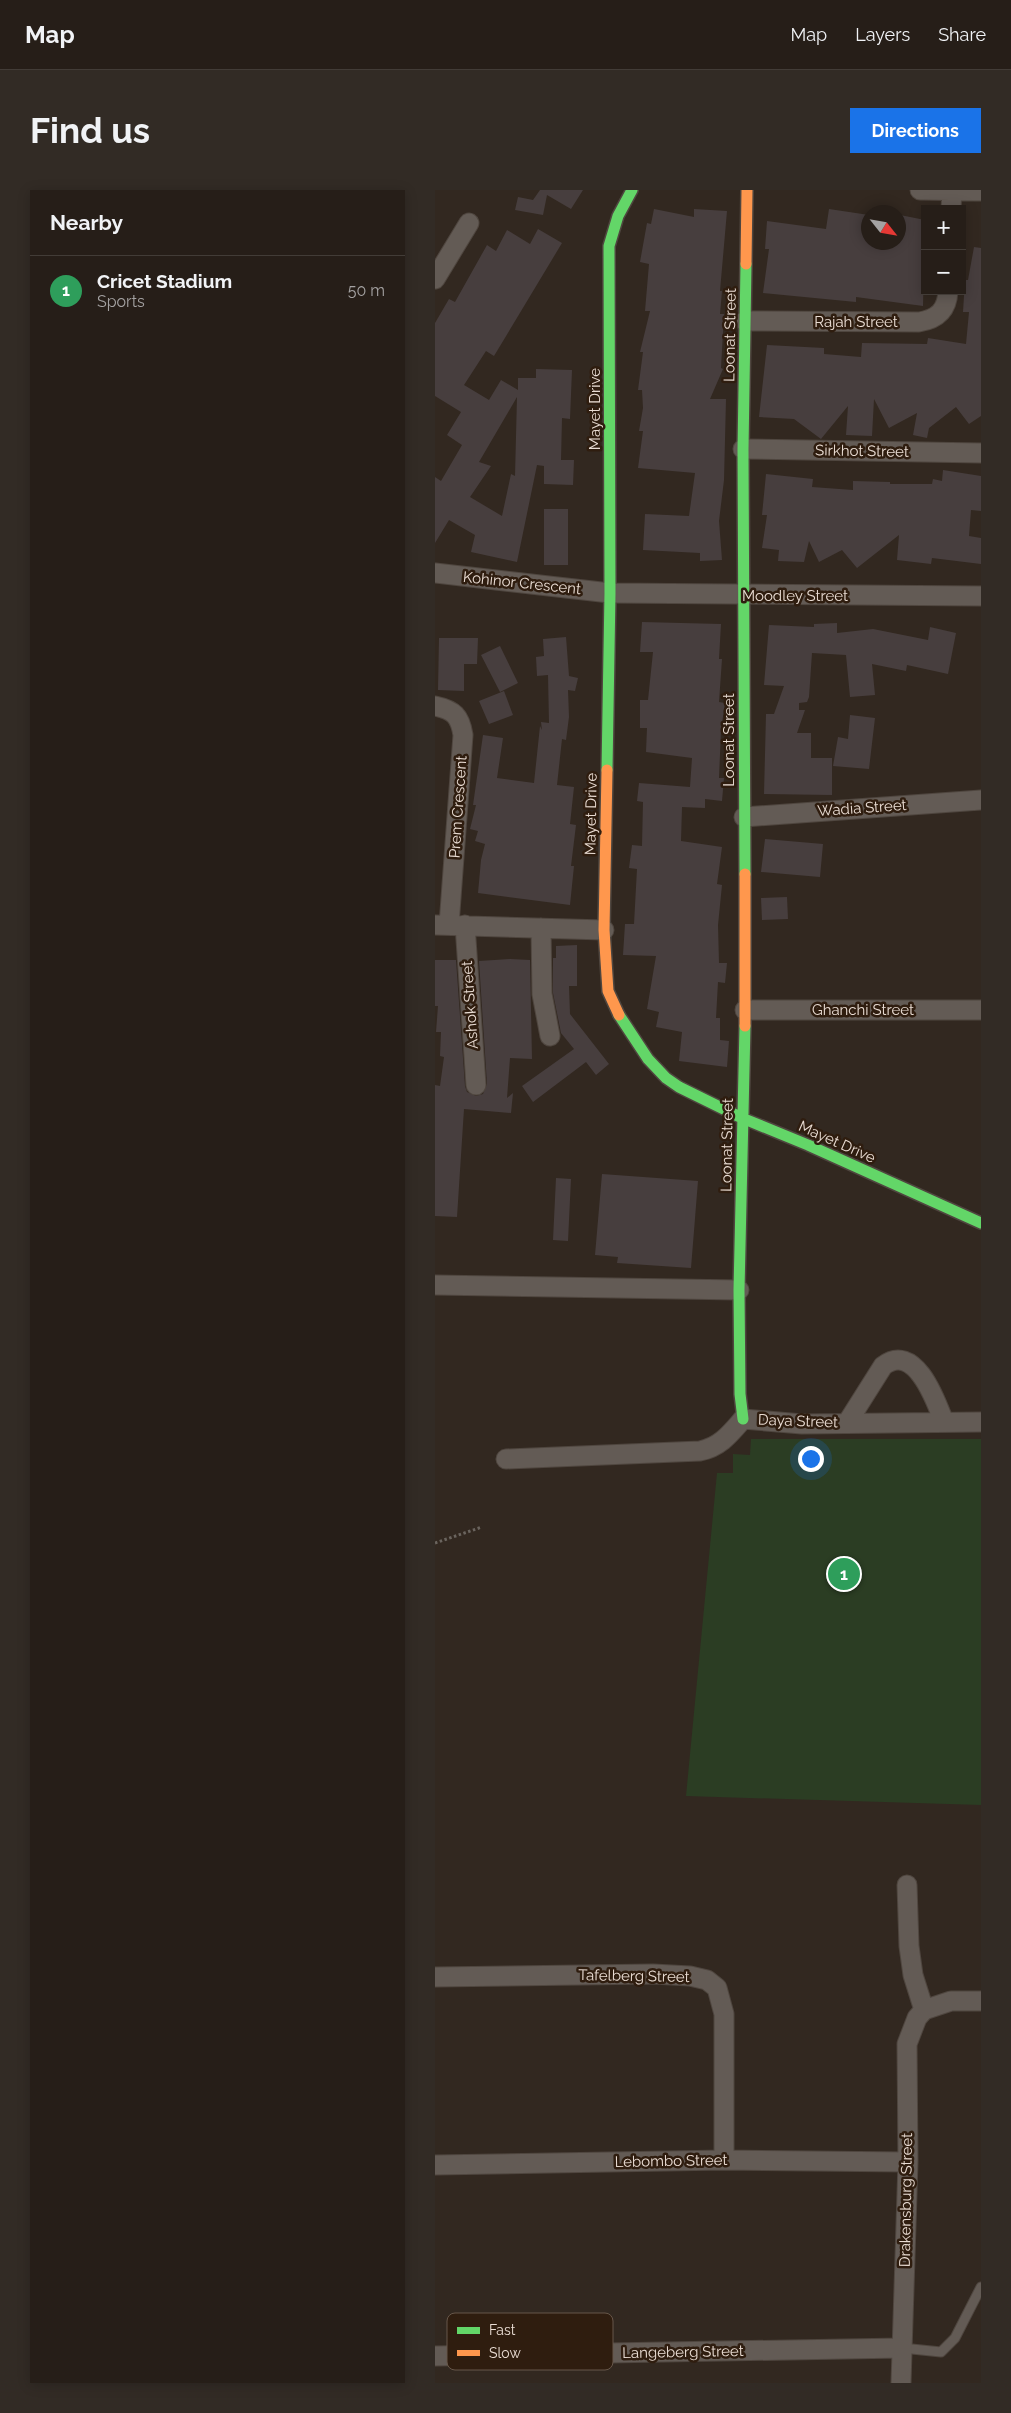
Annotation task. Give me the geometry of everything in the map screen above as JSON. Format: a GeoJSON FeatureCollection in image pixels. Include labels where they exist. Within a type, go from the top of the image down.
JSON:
{"type":"FeatureCollection","features":[{"type":"Feature","properties":{"kind":"street","name":"Mayet Drive"},"geometry":{"type":"LineString","coordinates":[[632,190],[618,216],[609,246],[610,593],[604,930],[608,991],[619,1015],[648,1059],[679,1087],[742,1118],[808,1145],[981,1223]]}},
{"type":"Feature","properties":{"kind":"street","name":"Loonat Street"},"geometry":{"type":"LineString","coordinates":[[739,1290],[745,1010],[743,449],[747,190]]}},
{"type":"Feature","properties":{"kind":"street"},"geometry":{"type":"LineString","coordinates":[[920,190],[981,191]]}},
{"type":"Feature","properties":{"kind":"street"},"geometry":{"type":"LineString","coordinates":[[951,205],[952,191]]}},
{"type":"Feature","properties":{"kind":"street"},"geometry":{"type":"LineString","coordinates":[[435,279],[469,223]]}},
{"type":"Feature","properties":{"kind":"street","name":"Rajah Street"},"geometry":{"type":"LineString","coordinates":[[745,321],[928,320],[940,314],[944,308],[947,295]]}},
{"type":"Feature","properties":{"kind":"street","name":"Sirkhot Street"},"geometry":{"type":"LineString","coordinates":[[743,449],[981,453]]}},
{"type":"Feature","properties":{"kind":"street","name":"Kohinor Crescent"},"geometry":{"type":"LineString","coordinates":[[435,573],[610,593]]}},
{"type":"Feature","properties":{"kind":"street","name":"Moodley Street"},"geometry":{"type":"LineString","coordinates":[[610,593],[981,596]]}},
{"type":"Feature","properties":{"kind":"street","name":"Prem Crescent"},"geometry":{"type":"LineString","coordinates":[[435,706],[452,711],[461,720],[463,735],[450,925]]}},
{"type":"Feature","properties":{"kind":"street","name":"Wadia Street"},"geometry":{"type":"LineString","coordinates":[[744,817],[981,800]]}},
{"type":"Feature","properties":{"kind":"street"},"geometry":{"type":"LineString","coordinates":[[450,925],[604,930]]}},
{"type":"Feature","properties":{"kind":"street","name":"Ashok Street"},"geometry":{"type":"LineString","coordinates":[[450,925],[476,1085]]}},
{"type":"Feature","properties":{"kind":"street"},"geometry":{"type":"LineString","coordinates":[[541,928],[542,994],[551,1036]]}},
{"type":"Feature","properties":{"kind":"street","name":"Ghanchi Street"},"geometry":{"type":"LineString","coordinates":[[745,1010],[981,1010]]}},
{"type":"Feature","properties":{"kind":"street"},"geometry":{"type":"LineString","coordinates":[[435,1286],[739,1290]]}},
{"type":"Feature","properties":{"kind":"street","name":"Daya Street"},"geometry":{"type":"LineString","coordinates":[[739,1290],[740,1394],[743,1419],[801,1424],[981,1422]]}},
{"type":"Feature","properties":{"kind":"street"},"geometry":{"type":"LineString","coordinates":[[847,1423],[883,1366],[891,1362],[902,1361],[915,1367],[920,1372],[931,1390],[944,1422]]}},
{"type":"Feature","properties":{"kind":"street"},"geometry":{"type":"LineString","coordinates":[[506,1459],[700,1451],[721,1443],[743,1419]]}},
{"type":"Feature","properties":{"kind":"street"},"geometry":{"type":"LineString","coordinates":[[907,1885],[909,1946],[921,2014],[951,2001],[981,2001]]}},
{"type":"Feature","properties":{"kind":"street","name":"Tafelberg Street"},"geometry":{"type":"LineString","coordinates":[[435,1977],[653,1974],[695,1976],[712,1983],[720,1996],[724,2014],[724,2160]]}},
{"type":"Feature","properties":{"kind":"street","name":"Drakensburg Street"},"geometry":{"type":"LineString","coordinates":[[901,2383],[908,2162],[907,2044],[921,2014]]}},
{"type":"Feature","properties":{"kind":"street","name":"Lebombo Street"},"geometry":{"type":"LineString","coordinates":[[435,2165],[724,2160],[908,2162]]}},
{"type":"Feature","properties":{"kind":"street","name":"Langeberg Street"},"geometry":{"type":"LineString","coordinates":[[613,2353],[901,2348]]}},
{"type":"Feature","properties":{"kind":"lane"},"geometry":{"type":"LineString","coordinates":[[901,2348],[941,2352],[955,2338],[981,2287]]}},
{"type":"Feature","properties":{"kind":"path"},"geometry":{"type":"LineString","coordinates":[[435,1544],[483,1527]]}},
{"type":"Feature","properties":{"kind":"green space"},"geometry":{"type":"Polygon","coordinates":[[[751,1439],[981,1439],[981,1805],[686,1796],[717,1473],[733,1473],[733,1454],[750,1455],[751,1439]]]}},
{"type":"Feature","properties":{"kind":"building"},"geometry":{"type":"Polygon","coordinates":[[[540,190],[583,190],[571,209],[547,195],[543,215],[515,210],[518,197],[533,200],[540,190]]]}},
{"type":"Feature","properties":{"kind":"building"},"geometry":{"type":"Polygon","coordinates":[[[654,209],[694,217],[694,209],[727,211],[720,291],[722,291],[720,314],[724,314],[721,368],[723,369],[710,399],[726,399],[724,480],[719,521],[722,560],[700,561],[700,553],[643,550],[645,514],[689,516],[695,473],[638,468],[643,431],[639,431],[643,408],[642,390],[638,390],[643,352],[640,352],[650,311],[645,311],[649,264],[640,262],[647,223],[651,224],[654,209]]]}},
{"type":"Feature","properties":{"kind":"building"},"geometry":{"type":"Polygon","coordinates":[[[829,209],[861,214],[861,250],[906,250],[906,216],[921,219],[921,295],[923,295],[923,306],[856,297],[856,302],[763,293],[769,249],[765,249],[767,221],[826,229],[829,209]]]}},
{"type":"Feature","properties":{"kind":"building"},"geometry":{"type":"Polygon","coordinates":[[[538,229],[562,243],[494,356],[486,351],[464,385],[489,400],[501,380],[518,390],[518,378],[536,378],[536,369],[572,370],[570,419],[562,418],[561,460],[574,460],[573,485],[544,484],[544,466],[537,465],[517,562],[471,552],[475,535],[449,520],[435,543],[435,477],[441,481],[462,445],[447,435],[461,412],[435,396],[435,323],[449,299],[455,302],[487,245],[496,251],[507,230],[530,244],[538,229]],[[517,397],[479,462],[491,466],[470,497],[502,516],[511,474],[515,476],[517,397]]]}},
{"type":"Feature","properties":{"kind":"building"},"geometry":{"type":"Polygon","coordinates":[[[974,247],[981,248],[981,416],[969,424],[956,407],[929,428],[927,438],[913,435],[917,413],[889,428],[874,399],[872,436],[846,435],[848,406],[821,439],[794,419],[759,417],[767,345],[824,348],[824,354],[861,357],[862,343],[927,344],[928,338],[966,344],[969,312],[963,312],[966,280],[968,280],[974,247]]]}},
{"type":"Feature","properties":{"kind":"building"},"geometry":{"type":"Polygon","coordinates":[[[943,470],[981,476],[981,511],[971,510],[969,536],[981,538],[981,564],[932,558],[931,564],[897,560],[899,535],[857,568],[842,550],[819,562],[809,541],[804,562],[778,561],[779,550],[762,548],[767,515],[762,515],[766,474],[813,479],[812,487],[853,490],[853,481],[890,482],[890,484],[932,484],[933,479],[942,481],[943,470]]]}},
{"type":"Feature","properties":{"kind":"building"},"geometry":{"type":"Polygon","coordinates":[[[544,509],[568,509],[568,565],[544,565],[544,509]]]}},
{"type":"Feature","properties":{"kind":"building"},"geometry":{"type":"Polygon","coordinates":[[[642,622],[721,624],[719,659],[722,659],[719,702],[725,703],[721,730],[719,778],[724,778],[722,801],[705,799],[705,808],[682,807],[681,841],[722,847],[717,884],[722,885],[718,925],[719,963],[727,963],[725,983],[718,982],[716,1018],[720,1018],[720,1040],[729,1041],[727,1067],[679,1061],[682,1032],[656,1027],[659,1012],[647,1009],[656,956],[623,955],[625,924],[634,924],[637,869],[629,868],[632,845],[642,846],[643,802],[637,801],[639,783],[690,787],[692,758],[646,752],[647,728],[640,728],[640,700],[648,700],[653,652],[640,652],[642,622]]]}},
{"type":"Feature","properties":{"kind":"building"},"geometry":{"type":"Polygon","coordinates":[[[837,623],[837,633],[873,629],[928,640],[930,627],[956,633],[948,674],[907,665],[906,671],[872,664],[875,695],[850,697],[846,655],[812,653],[809,697],[807,702],[799,703],[799,710],[805,710],[797,733],[811,733],[811,758],[832,758],[832,795],[764,794],[766,714],[774,714],[784,686],[764,685],[769,625],[814,627],[814,624],[837,623]]]}},
{"type":"Feature","properties":{"kind":"building"},"geometry":{"type":"Polygon","coordinates":[[[566,637],[569,676],[578,678],[575,691],[568,690],[569,717],[566,740],[562,739],[557,785],[574,787],[570,824],[576,825],[571,866],[574,866],[570,905],[478,893],[481,860],[485,844],[475,841],[478,831],[470,829],[476,805],[473,805],[483,735],[503,738],[497,778],[534,783],[540,726],[542,730],[541,722],[549,723],[548,675],[537,676],[536,657],[544,656],[543,639],[566,637]]]}},
{"type":"Feature","properties":{"kind":"building"},"geometry":{"type":"Polygon","coordinates":[[[439,638],[478,638],[477,664],[464,664],[464,691],[438,690],[439,638]]]}},
{"type":"Feature","properties":{"kind":"building"},"geometry":{"type":"Polygon","coordinates":[[[500,646],[518,683],[500,692],[481,655],[500,646]]]}},
{"type":"Feature","properties":{"kind":"building"},"geometry":{"type":"Polygon","coordinates":[[[504,691],[513,715],[489,724],[479,701],[504,691]]]}},
{"type":"Feature","properties":{"kind":"building"},"geometry":{"type":"Polygon","coordinates":[[[850,715],[875,718],[869,769],[833,766],[838,737],[848,739],[850,715]]]}},
{"type":"Feature","properties":{"kind":"building"},"geometry":{"type":"Polygon","coordinates":[[[765,839],[823,844],[820,877],[761,872],[765,839]]]}},
{"type":"Feature","properties":{"kind":"building"},"geometry":{"type":"Polygon","coordinates":[[[787,897],[788,919],[762,920],[761,898],[787,897]]]}},
{"type":"Feature","properties":{"kind":"building"},"geometry":{"type":"Polygon","coordinates":[[[577,945],[577,986],[569,986],[570,1014],[609,1064],[596,1075],[586,1062],[533,1102],[522,1086],[574,1049],[561,1033],[553,993],[553,958],[556,958],[556,946],[577,945]]]}},
{"type":"Feature","properties":{"kind":"building"},"geometry":{"type":"Polygon","coordinates":[[[435,960],[456,960],[465,1086],[467,1092],[476,1096],[483,1094],[487,1084],[479,961],[530,960],[532,1059],[510,1058],[507,1098],[513,1093],[511,1113],[464,1109],[457,1217],[435,1216],[435,1085],[440,1086],[444,1057],[440,1056],[441,1032],[436,1032],[438,1006],[435,1006],[435,960]]]}},
{"type":"Feature","properties":{"kind":"building"},"geometry":{"type":"Polygon","coordinates":[[[602,1174],[698,1181],[691,1268],[617,1263],[618,1257],[595,1255],[602,1174]]]}},
{"type":"Feature","properties":{"kind":"building"},"geometry":{"type":"Polygon","coordinates":[[[556,1178],[571,1179],[568,1241],[553,1240],[556,1178]]]}},
{"type":"Feature","properties":{"kind":"traffic: fast"},"geometry":{"type":"LineString","coordinates":[[607,770],[610,593],[609,246],[618,216],[632,190]]}},
{"type":"Feature","properties":{"kind":"traffic: fast"},"geometry":{"type":"LineString","coordinates":[[745,874],[743,449],[746,264]]}},
{"type":"Feature","properties":{"kind":"traffic: fast"},"geometry":{"type":"LineString","coordinates":[[619,1015],[648,1059],[666,1078],[679,1087],[742,1118],[808,1145],[981,1223]]}},
{"type":"Feature","properties":{"kind":"traffic: fast"},"geometry":{"type":"LineString","coordinates":[[743,1419],[740,1394],[739,1290],[745,1026]]}},
{"type":"Feature","properties":{"kind":"traffic: slow"},"geometry":{"type":"LineString","coordinates":[[746,264],[747,190]]}},
{"type":"Feature","properties":{"kind":"traffic: slow"},"geometry":{"type":"LineString","coordinates":[[607,770],[604,930],[608,991],[619,1015]]}},
{"type":"Feature","properties":{"kind":"traffic: slow"},"geometry":{"type":"LineString","coordinates":[[745,874],[745,1026]]}},
{"type":"Feature","properties":{"kind":"place","name":"Cricet Stadium"},"geometry":{"type":"Point","coordinates":[844,1574]}}]}
